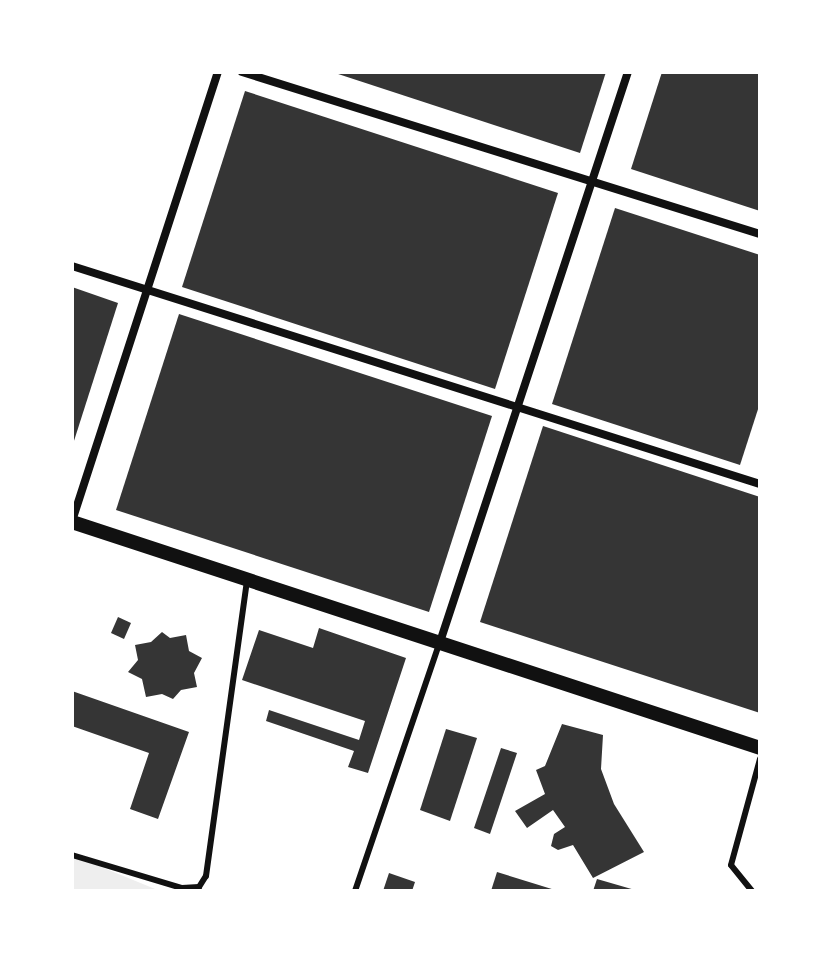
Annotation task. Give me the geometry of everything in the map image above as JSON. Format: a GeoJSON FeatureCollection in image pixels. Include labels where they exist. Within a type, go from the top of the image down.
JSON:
{"type":"FeatureCollection","features":[{"type":"Feature","properties":{"kind":"street"},"geometry":{"type":"LineString","coordinates":[[218,72],[72,522],[438,647],[760,748]]}},
{"type":"Feature","properties":{"kind":"street"},"geometry":{"type":"LineString","coordinates":[[242,72],[760,234]]}},
{"type":"Feature","properties":{"kind":"street"},"geometry":{"type":"LineString","coordinates":[[438,647],[628,72]]}},
{"type":"Feature","properties":{"kind":"street"},"geometry":{"type":"LineString","coordinates":[[72,266],[760,484]]}},
{"type":"Feature","properties":{"kind":"lane"},"geometry":{"type":"LineString","coordinates":[[72,855],[182,888],[199,887],[206,876],[247,582]]}},
{"type":"Feature","properties":{"kind":"lane"},"geometry":{"type":"LineString","coordinates":[[355,891],[438,647]]}},
{"type":"Feature","properties":{"kind":"lane"},"geometry":{"type":"LineString","coordinates":[[752,891],[731,865],[760,759]]}},
{"type":"Feature","properties":{"kind":"shaded area"},"geometry":{"type":"Polygon","coordinates":[[[72,855],[160,891],[72,891],[72,855]]]}},
{"type":"Feature","properties":{"kind":"building"},"geometry":{"type":"Polygon","coordinates":[[[332,72],[606,72],[580,153],[332,72]]]}},
{"type":"Feature","properties":{"kind":"building"},"geometry":{"type":"Polygon","coordinates":[[[662,72],[760,72],[760,211],[631,169],[662,72]]]}},
{"type":"Feature","properties":{"kind":"building"},"geometry":{"type":"Polygon","coordinates":[[[245,91],[558,193],[495,389],[182,287],[245,91]]]}},
{"type":"Feature","properties":{"kind":"building"},"geometry":{"type":"Polygon","coordinates":[[[615,208],[760,255],[760,403],[740,465],[552,404],[615,208]]]}},
{"type":"Feature","properties":{"kind":"building"},"geometry":{"type":"Polygon","coordinates":[[[72,287],[118,303],[73,444],[72,444],[72,287]]]}},
{"type":"Feature","properties":{"kind":"building"},"geometry":{"type":"Polygon","coordinates":[[[179,314],[492,416],[429,612],[116,510],[179,314]]]}},
{"type":"Feature","properties":{"kind":"building"},"geometry":{"type":"Polygon","coordinates":[[[543,426],[760,497],[760,713],[480,622],[543,426]]]}},
{"type":"Feature","properties":{"kind":"building"},"geometry":{"type":"Polygon","coordinates":[[[118,617],[131,623],[124,639],[111,633],[118,617]]]}},
{"type":"Feature","properties":{"kind":"building"},"geometry":{"type":"Polygon","coordinates":[[[319,628],[406,658],[368,773],[348,767],[354,751],[266,721],[269,710],[359,740],[365,721],[242,680],[259,630],[313,648],[319,628]]]}},
{"type":"Feature","properties":{"kind":"building"},"geometry":{"type":"Polygon","coordinates":[[[162,632],[170,638],[186,635],[189,651],[202,658],[194,673],[197,687],[181,690],[173,699],[162,694],[146,697],[142,679],[128,672],[138,660],[135,645],[151,642],[162,632]]]}},
{"type":"Feature","properties":{"kind":"building"},"geometry":{"type":"Polygon","coordinates":[[[72,691],[189,732],[158,819],[130,809],[149,753],[72,726],[72,691]]]}},
{"type":"Feature","properties":{"kind":"building"},"geometry":{"type":"Polygon","coordinates":[[[562,724],[603,735],[601,769],[614,804],[644,852],[593,878],[573,845],[558,850],[551,846],[554,834],[565,827],[553,810],[527,828],[515,811],[545,794],[536,770],[545,766],[562,724]]]}},
{"type":"Feature","properties":{"kind":"building"},"geometry":{"type":"Polygon","coordinates":[[[446,729],[477,738],[450,821],[420,810],[446,729]]]}},
{"type":"Feature","properties":{"kind":"building"},"geometry":{"type":"Polygon","coordinates":[[[501,748],[517,753],[490,834],[474,828],[501,748]]]}},
{"type":"Feature","properties":{"kind":"building"},"geometry":{"type":"Polygon","coordinates":[[[497,872],[555,890],[555,891],[491,891],[497,872]]]}},
{"type":"Feature","properties":{"kind":"building"},"geometry":{"type":"Polygon","coordinates":[[[389,873],[415,882],[412,891],[383,891],[389,873]]]}},
{"type":"Feature","properties":{"kind":"building"},"geometry":{"type":"Polygon","coordinates":[[[597,879],[635,890],[635,891],[593,891],[597,879]]]}}]}
